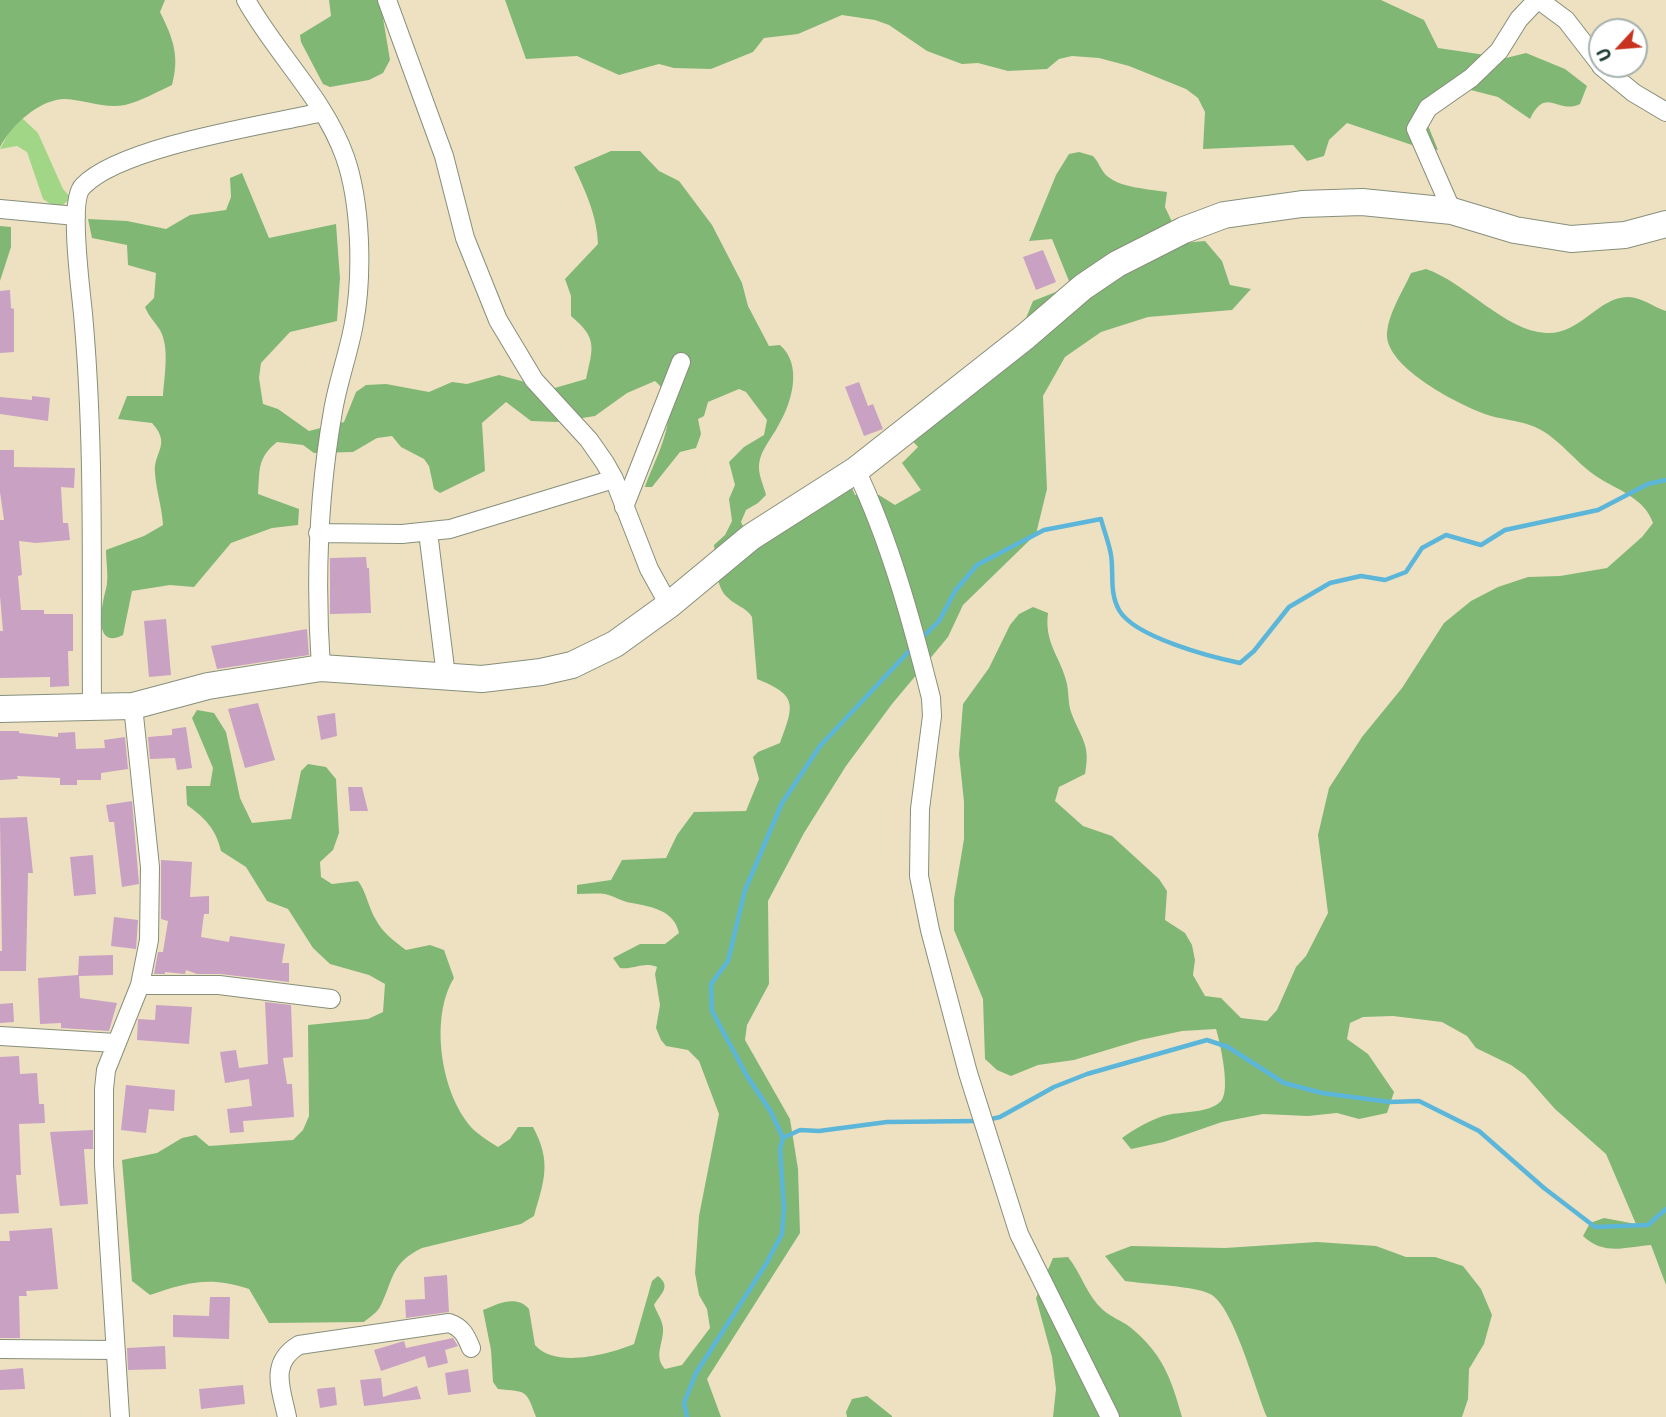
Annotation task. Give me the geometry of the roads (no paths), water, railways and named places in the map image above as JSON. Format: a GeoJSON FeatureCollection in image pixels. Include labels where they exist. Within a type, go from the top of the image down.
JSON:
{"type":"FeatureCollection","features":[{"type":"Feature","properties":{"kind":"main road"},"geometry":{"type":"LineString","coordinates":[[0,709],[133,706],[208,686],[321,668],[482,679],[541,672],[572,665],[615,644],[669,605],[751,537],[856,470],[1026,336],[1083,287],[1117,264],[1205,221],[1224,215],[1302,204],[1362,202],[1452,211],[1515,230],[1571,239],[1625,235],[1666,224]]}},
{"type":"Feature","properties":{"kind":"street"},"geometry":{"type":"LineString","coordinates":[[246,0],[323,112],[345,158],[353,189],[360,285],[333,410],[318,532],[321,668]]}},
{"type":"Feature","properties":{"kind":"street"},"geometry":{"type":"LineString","coordinates":[[387,0],[444,156],[465,238],[498,320],[534,381],[589,440],[614,479],[649,568],[669,605]]}},
{"type":"Feature","properties":{"kind":"street"},"geometry":{"type":"LineString","coordinates":[[1452,211],[1416,129],[1428,108],[1471,78],[1499,51],[1519,19],[1538,0],[1566,20],[1588,48]]}},
{"type":"Feature","properties":{"kind":"street"},"geometry":{"type":"LineString","coordinates":[[1616,78],[1634,93],[1666,111]]}},
{"type":"Feature","properties":{"kind":"street"},"geometry":{"type":"LineString","coordinates":[[92,708],[89,405],[76,216],[78,191],[109,167],[182,144],[323,112]]}},
{"type":"Feature","properties":{"kind":"street"},"geometry":{"type":"LineString","coordinates":[[0,209],[76,216]]}},
{"type":"Feature","properties":{"kind":"street"},"geometry":{"type":"LineString","coordinates":[[624,507],[681,362]]}},
{"type":"Feature","properties":{"kind":"street"},"geometry":{"type":"LineString","coordinates":[[856,470],[873,505],[889,551],[931,698],[932,724],[921,799],[919,876],[930,930],[968,1073],[1019,1234],[1110,1417]]}},
{"type":"Feature","properties":{"kind":"street"},"geometry":{"type":"LineString","coordinates":[[318,532],[402,534],[450,529],[493,518],[614,479]]}},
{"type":"Feature","properties":{"kind":"street"},"geometry":{"type":"LineString","coordinates":[[428,532],[446,676]]}},
{"type":"Feature","properties":{"kind":"street"},"geometry":{"type":"LineString","coordinates":[[120,1417],[104,1165],[104,1089],[106,1070],[140,985],[149,940],[150,867],[133,706]]}},
{"type":"Feature","properties":{"kind":"street"},"geometry":{"type":"LineString","coordinates":[[140,985],[219,984],[331,999]]}},
{"type":"Feature","properties":{"kind":"street"},"geometry":{"type":"LineString","coordinates":[[0,1036],[116,1043]]}},
{"type":"Feature","properties":{"kind":"street"},"geometry":{"type":"LineString","coordinates":[[287,1417],[280,1381],[280,1367],[284,1357],[299,1345],[449,1323],[458,1326],[465,1333],[471,1348]]}},
{"type":"Feature","properties":{"kind":"street"},"geometry":{"type":"LineString","coordinates":[[0,1349],[114,1350]]}},
{"type":"Feature","properties":{"kind":"waterway"},"geometry":{"type":"LineString","coordinates":[[920,640],[939,621],[955,591],[977,565],[1044,530],[1101,519],[1111,555],[1114,596],[1119,610],[1127,620],[1140,629],[1174,644],[1240,663],[1254,651],[1289,607],[1330,583],[1361,576],[1385,580],[1406,572],[1422,548],[1446,535],[1481,545],[1505,530],[1598,510],[1648,484],[1666,480]]}},
{"type":"Feature","properties":{"kind":"waterway"},"geometry":{"type":"LineString","coordinates":[[687,1417],[684,1403],[696,1373],[766,1264],[782,1234],[784,1208],[780,1149],[783,1138],[771,1112],[747,1076],[712,1011],[711,984],[728,961],[745,890],[782,803],[820,746],[912,648]]}},
{"type":"Feature","properties":{"kind":"waterway"},"geometry":{"type":"LineString","coordinates":[[987,1120],[1000,1117],[1054,1087],[1087,1074],[1207,1040],[1228,1047],[1284,1083],[1322,1093],[1390,1102],[1419,1101],[1479,1131],[1544,1188],[1595,1227],[1648,1225],[1666,1209]]}},
{"type":"Feature","properties":{"kind":"waterway"},"geometry":{"type":"LineString","coordinates":[[783,1138],[800,1130],[819,1131],[887,1122],[979,1121]]}}]}
